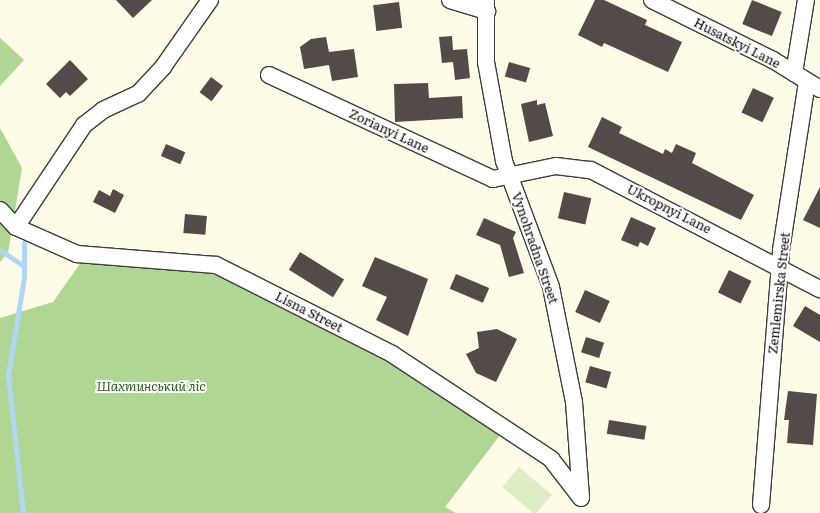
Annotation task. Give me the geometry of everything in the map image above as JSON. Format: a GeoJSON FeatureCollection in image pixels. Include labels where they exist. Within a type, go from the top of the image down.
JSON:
{"type":"FeatureCollection","features":[{"type":"Feature","properties":{"kind":"street"},"geometry":{"type":"LineString","coordinates":[[16,227],[84,125],[103,110],[138,94],[162,67],[210,0]]}},
{"type":"Feature","properties":{"kind":"street"},"geometry":{"type":"LineString","coordinates":[[450,0],[486,6]]}},
{"type":"Feature","properties":{"kind":"street","name":"Husatskyi Lane"},"geometry":{"type":"LineString","coordinates":[[652,0],[794,73],[814,86]]}},
{"type":"Feature","properties":{"kind":"street"},"geometry":{"type":"LineString","coordinates":[[794,73],[806,0]]}},
{"type":"Feature","properties":{"kind":"street","name":"Vynohradna Street"},"geometry":{"type":"LineString","coordinates":[[486,6],[487,69],[504,162],[551,287],[574,402],[580,498]]}},
{"type":"Feature","properties":{"kind":"street","name":"Zorianyi Lane"},"geometry":{"type":"LineString","coordinates":[[269,75],[493,179],[510,178]]}},
{"type":"Feature","properties":{"kind":"street","name":"Zemlemirska Street"},"geometry":{"type":"LineString","coordinates":[[761,505],[780,269],[814,86]]}},
{"type":"Feature","properties":{"kind":"street","name":"Ukropnyi Lane"},"geometry":{"type":"LineString","coordinates":[[510,178],[556,166],[592,170],[820,289]]}},
{"type":"Feature","properties":{"kind":"street","name":"Lisna Street"},"geometry":{"type":"LineString","coordinates":[[0,210],[16,227],[77,254],[216,265],[392,354],[551,459],[580,498]]}},
{"type":"Feature","properties":{"kind":"green space"},"geometry":{"type":"Polygon","coordinates":[[[0,38],[24,60],[0,86],[0,38]]]}},
{"type":"Feature","properties":{"kind":"green space"},"geometry":{"type":"Polygon","coordinates":[[[0,128],[22,168],[8,253],[0,262],[0,128]]]}},
{"type":"Feature","properties":{"kind":"green space","name":"Шахтинський ліс"},"geometry":{"type":"Polygon","coordinates":[[[84,258],[183,260],[266,287],[504,430],[445,507],[456,513],[0,513],[0,318],[53,302],[84,258]]]}},
{"type":"Feature","properties":{"kind":"green space"},"geometry":{"type":"Polygon","coordinates":[[[519,467],[552,495],[537,513],[533,513],[502,487],[519,467]]]}},
{"type":"Feature","properties":{"kind":"building"},"geometry":{"type":"Polygon","coordinates":[[[116,0],[152,0],[133,18],[116,0]]]}},
{"type":"Feature","properties":{"kind":"building"},"geometry":{"type":"Polygon","coordinates":[[[595,0],[604,0],[647,20],[645,25],[682,42],[668,72],[604,43],[602,47],[578,35],[595,0]]]}},
{"type":"Feature","properties":{"kind":"building"},"geometry":{"type":"Polygon","coordinates":[[[752,0],[782,12],[772,36],[742,24],[752,0]]]}},
{"type":"Feature","properties":{"kind":"building"},"geometry":{"type":"Polygon","coordinates":[[[399,2],[402,28],[376,31],[373,5],[399,2]]]}},
{"type":"Feature","properties":{"kind":"building"},"geometry":{"type":"Polygon","coordinates":[[[452,36],[453,50],[467,49],[470,78],[455,80],[453,62],[442,63],[439,37],[452,36]]]}},
{"type":"Feature","properties":{"kind":"building"},"geometry":{"type":"Polygon","coordinates":[[[326,37],[329,52],[354,49],[358,77],[332,81],[329,65],[304,69],[300,47],[311,39],[326,37]]]}},
{"type":"Feature","properties":{"kind":"building"},"geometry":{"type":"Polygon","coordinates":[[[70,60],[88,79],[70,96],[66,92],[60,98],[46,84],[70,60]]]}},
{"type":"Feature","properties":{"kind":"building"},"geometry":{"type":"Polygon","coordinates":[[[509,62],[530,68],[526,82],[505,76],[509,62]]]}},
{"type":"Feature","properties":{"kind":"building"},"geometry":{"type":"Polygon","coordinates":[[[211,77],[223,86],[212,101],[200,92],[211,77]]]}},
{"type":"Feature","properties":{"kind":"building"},"geometry":{"type":"Polygon","coordinates":[[[428,83],[429,98],[462,96],[463,118],[395,122],[394,84],[428,83]]]}},
{"type":"Feature","properties":{"kind":"building"},"geometry":{"type":"Polygon","coordinates":[[[753,88],[774,98],[762,122],[742,112],[753,88]]]}},
{"type":"Feature","properties":{"kind":"building"},"geometry":{"type":"Polygon","coordinates":[[[537,100],[537,105],[545,103],[553,136],[529,142],[521,104],[537,100]]]}},
{"type":"Feature","properties":{"kind":"building"},"geometry":{"type":"Polygon","coordinates":[[[602,117],[622,127],[619,133],[663,154],[665,149],[672,153],[676,144],[696,153],[692,163],[754,195],[741,220],[588,147],[602,117]]]}},
{"type":"Feature","properties":{"kind":"building"},"geometry":{"type":"Polygon","coordinates":[[[166,144],[185,152],[180,164],[161,156],[166,144]]]}},
{"type":"Feature","properties":{"kind":"building"},"geometry":{"type":"Polygon","coordinates":[[[820,187],[820,228],[803,220],[820,187]]]}},
{"type":"Feature","properties":{"kind":"building"},"geometry":{"type":"Polygon","coordinates":[[[113,189],[124,195],[115,213],[93,202],[99,190],[110,196],[113,189]]]}},
{"type":"Feature","properties":{"kind":"building"},"geometry":{"type":"Polygon","coordinates":[[[564,192],[591,198],[585,225],[558,218],[564,192]]]}},
{"type":"Feature","properties":{"kind":"building"},"geometry":{"type":"Polygon","coordinates":[[[185,214],[207,216],[205,235],[183,233],[185,214]]]}},
{"type":"Feature","properties":{"kind":"building"},"geometry":{"type":"Polygon","coordinates":[[[631,217],[656,228],[648,246],[640,242],[638,247],[621,240],[631,217]]]}},
{"type":"Feature","properties":{"kind":"building"},"geometry":{"type":"Polygon","coordinates":[[[484,218],[516,232],[513,238],[524,273],[509,277],[500,245],[476,235],[484,218]]]}},
{"type":"Feature","properties":{"kind":"building"},"geometry":{"type":"Polygon","coordinates":[[[300,252],[344,280],[333,297],[289,270],[300,252]]]}},
{"type":"Feature","properties":{"kind":"building"},"geometry":{"type":"Polygon","coordinates":[[[375,257],[428,279],[408,336],[376,320],[387,297],[362,286],[375,257]]]}},
{"type":"Feature","properties":{"kind":"building"},"geometry":{"type":"Polygon","coordinates":[[[729,270],[751,281],[741,303],[718,292],[729,270]]]}},
{"type":"Feature","properties":{"kind":"building"},"geometry":{"type":"Polygon","coordinates":[[[456,274],[489,288],[483,303],[450,289],[456,274]]]}},
{"type":"Feature","properties":{"kind":"building"},"geometry":{"type":"Polygon","coordinates":[[[585,290],[610,301],[600,323],[575,312],[585,290]]]}},
{"type":"Feature","properties":{"kind":"building"},"geometry":{"type":"Polygon","coordinates":[[[805,306],[820,315],[820,342],[793,326],[805,306]]]}},
{"type":"Feature","properties":{"kind":"building"},"geometry":{"type":"Polygon","coordinates":[[[497,329],[517,339],[496,382],[476,373],[466,354],[479,348],[477,332],[497,329]]]}},
{"type":"Feature","properties":{"kind":"building"},"geometry":{"type":"Polygon","coordinates":[[[586,337],[604,343],[599,358],[581,352],[586,337]]]}},
{"type":"Feature","properties":{"kind":"building"},"geometry":{"type":"Polygon","coordinates":[[[590,366],[611,372],[606,388],[585,382],[590,366]]]}},
{"type":"Feature","properties":{"kind":"building"},"geometry":{"type":"Polygon","coordinates":[[[788,391],[817,394],[813,445],[787,443],[789,420],[784,420],[788,391]]]}},
{"type":"Feature","properties":{"kind":"building"},"geometry":{"type":"Polygon","coordinates":[[[609,420],[647,426],[644,440],[607,434],[609,420]]]}},
{"type":"Feature","properties":{"kind":"waterway"},"geometry":{"type":"LineString","coordinates":[[23,513],[8,376],[24,277],[24,243]]}},
{"type":"Feature","properties":{"kind":"waterway"},"geometry":{"type":"LineString","coordinates":[[0,250],[24,266]]}}]}
